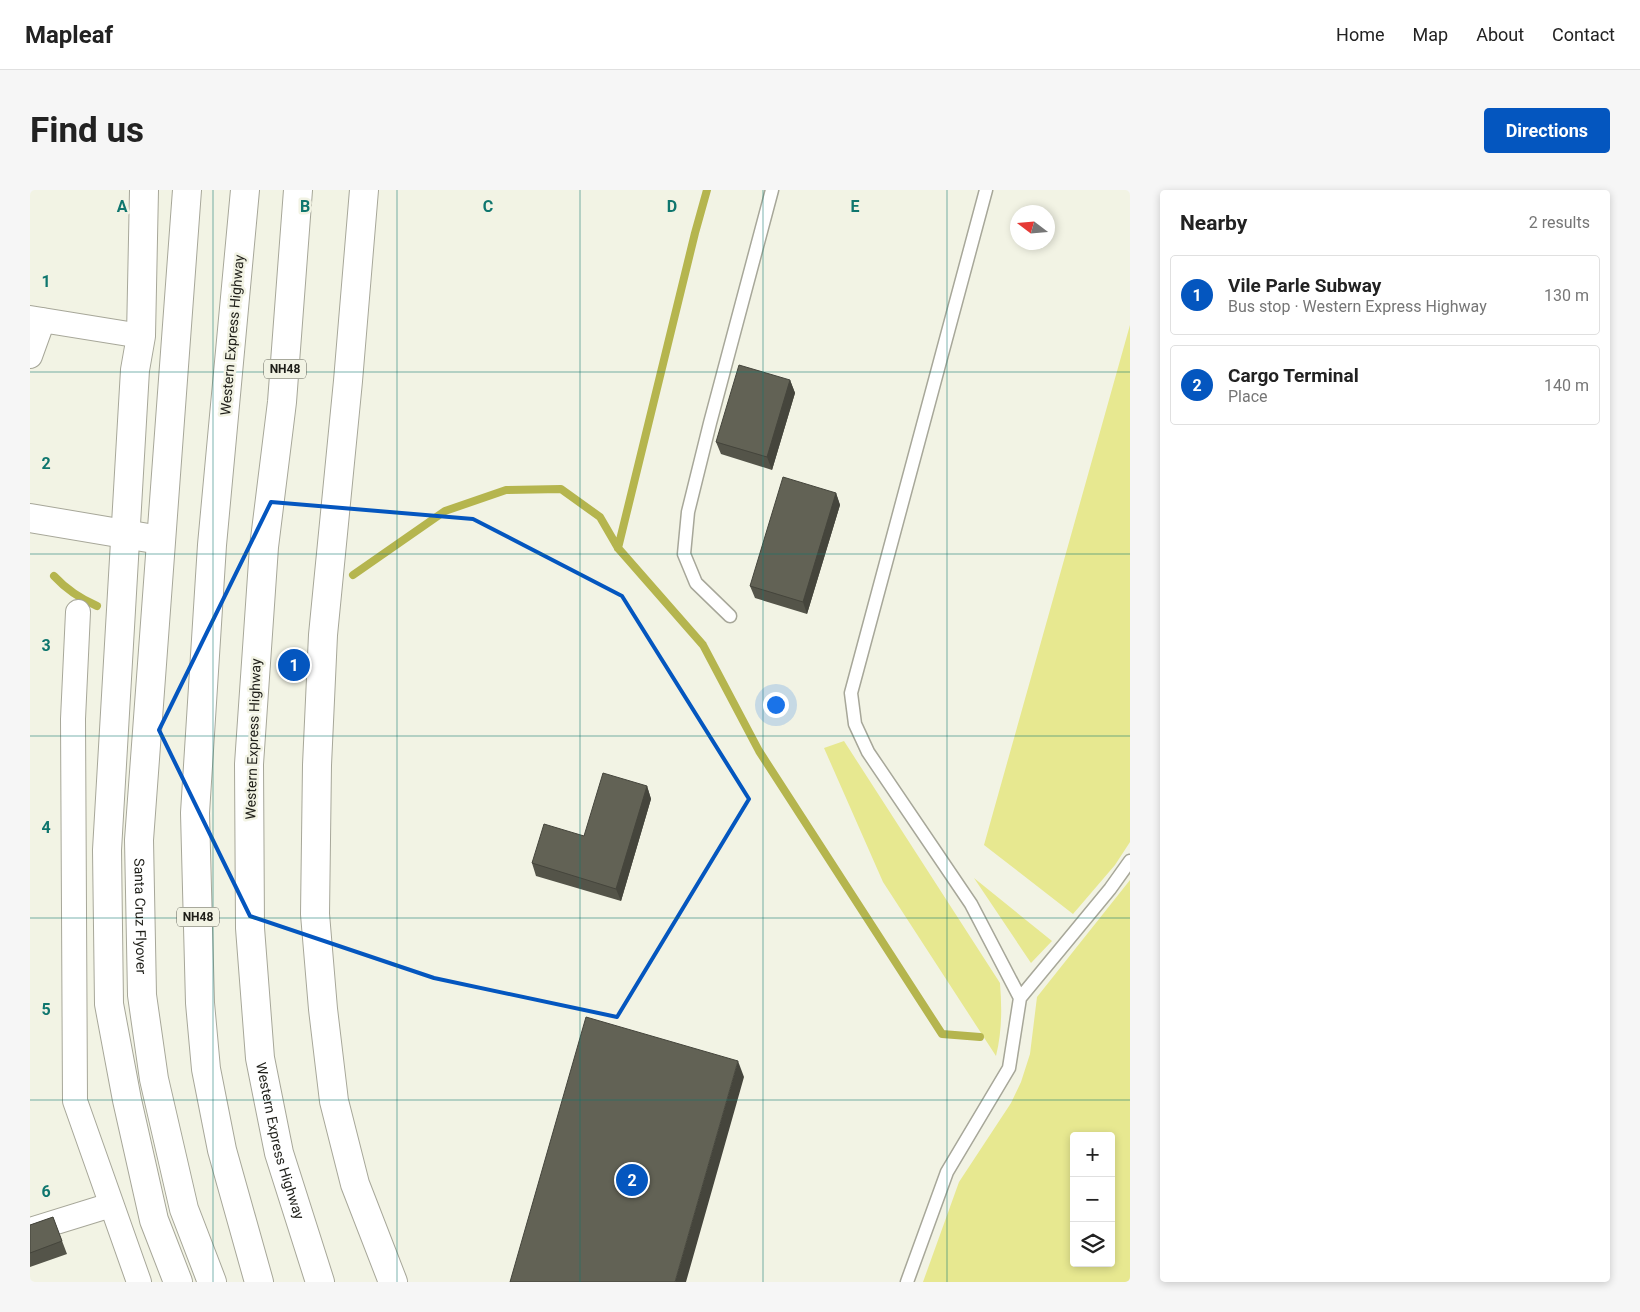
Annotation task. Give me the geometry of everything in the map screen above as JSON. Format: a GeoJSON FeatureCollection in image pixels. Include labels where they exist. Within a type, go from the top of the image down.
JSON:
{"type":"FeatureCollection","features":[{"type":"Feature","properties":{"kind":"main road"},"geometry":{"type":"LineString","coordinates":[[144,190],[141,336],[134,370],[107,850],[109,1004],[127,1100],[154,1220],[178,1282]]}},
{"type":"Feature","properties":{"kind":"main road","name":"Santa Cruz Flyover"},"geometry":{"type":"LineString","coordinates":[[187,190],[139,840],[142,995],[154,1079],[184,1210],[212,1282]]}},
{"type":"Feature","properties":{"kind":"main road","name":"Western Express Highway"},"geometry":{"type":"LineString","coordinates":[[245,190],[212,545],[195,813],[200,1003],[206,1069],[222,1150],[259,1282]]}},
{"type":"Feature","properties":{"kind":"main road","name":"Western Express Highway"},"geometry":{"type":"LineString","coordinates":[[298,190],[282,402],[264,547],[249,764],[250,928],[262,1067],[279,1153],[320,1282]]}},
{"type":"Feature","properties":{"kind":"main road"},"geometry":{"type":"LineString","coordinates":[[364,190],[348,381],[323,635],[317,765],[315,914],[323,1009],[334,1101],[356,1184],[393,1282]]}},
{"type":"Feature","properties":{"kind":"main road"},"geometry":{"type":"LineString","coordinates":[[30,518],[160,540]]}},
{"type":"Feature","properties":{"kind":"street"},"geometry":{"type":"LineString","coordinates":[[30,356],[37,319],[141,336]]}},
{"type":"Feature","properties":{"kind":"street"},"geometry":{"type":"LineString","coordinates":[[78,612],[73,719],[75,1101],[139,1282]]}},
{"type":"Feature","properties":{"kind":"street"},"geometry":{"type":"LineString","coordinates":[[30,1230],[111,1205]]}},
{"type":"Feature","properties":{"kind":"lane"},"geometry":{"type":"LineString","coordinates":[[730,616],[696,583],[684,554],[688,512],[772,190]]}},
{"type":"Feature","properties":{"kind":"lane"},"geometry":{"type":"LineString","coordinates":[[986,190],[851,693],[855,724],[868,752],[971,904],[1020,998]]}},
{"type":"Feature","properties":{"kind":"lane"},"geometry":{"type":"LineString","coordinates":[[907,1282],[947,1172],[1009,1068],[1020,998],[1110,889],[1130,861]]}},
{"type":"Feature","properties":{"kind":"highlighted area"},"geometry":{"type":"Polygon","coordinates":[[[271,502],[473,519],[622,596],[749,799],[617,1017],[434,978],[250,916],[159,730],[271,502]]]}},
{"type":"Feature","properties":{"kind":"green space"},"geometry":{"type":"Polygon","coordinates":[[[1130,325],[1130,842],[1115,865],[1073,914],[984,845],[1130,325]]]}},
{"type":"Feature","properties":{"kind":"green space"},"geometry":{"type":"Polygon","coordinates":[[[844,741],[1000,983],[1001,1020],[996,1056],[883,882],[824,748],[844,741]]]}},
{"type":"Feature","properties":{"kind":"green space"},"geometry":{"type":"Polygon","coordinates":[[[974,878],[1052,941],[1031,963],[974,878]]]}},
{"type":"Feature","properties":{"kind":"green space"},"geometry":{"type":"Polygon","coordinates":[[[1130,880],[1130,1282],[923,1282],[959,1182],[1011,1103],[1021,1082],[1030,1054],[1037,997],[1130,880]]]}},
{"type":"Feature","properties":{"kind":"building"},"geometry":{"type":"Polygon","coordinates":[[[739,365],[790,380],[767,457],[716,442],[739,365]]]}},
{"type":"Feature","properties":{"kind":"building"},"geometry":{"type":"Polygon","coordinates":[[[783,477],[836,493],[803,602],[750,586],[783,477]]]}},
{"type":"Feature","properties":{"kind":"building"},"geometry":{"type":"Polygon","coordinates":[[[603,773],[647,786],[616,889],[532,863],[544,824],[584,836],[603,773]]]}},
{"type":"Feature","properties":{"kind":"building"},"geometry":{"type":"Polygon","coordinates":[[[586,1017],[738,1061],[675,1282],[510,1282],[586,1017]]]}},
{"type":"Feature","properties":{"kind":"building"},"geometry":{"type":"Polygon","coordinates":[[[53,1217],[62,1241],[30,1253],[30,1225],[53,1217]]]}},
{"type":"Feature","properties":{"kind":"waterway"},"geometry":{"type":"LineString","coordinates":[[618,548],[707,190]]}},
{"type":"Feature","properties":{"kind":"waterway"},"geometry":{"type":"LineString","coordinates":[[353,575],[445,511],[506,490],[561,489],[600,517],[618,548],[703,645],[759,751],[942,1034],[980,1037]]}},
{"type":"Feature","properties":{"kind":"waterway"},"geometry":{"type":"LineString","coordinates":[[54,576],[74,593],[97,606]]}},
{"type":"Feature","properties":{"kind":"place","name":"Vile Parle Subway"},"geometry":{"type":"Point","coordinates":[294,665]}},
{"type":"Feature","properties":{"kind":"place","name":"Cargo Terminal"},"geometry":{"type":"Point","coordinates":[632,1180]}}]}
